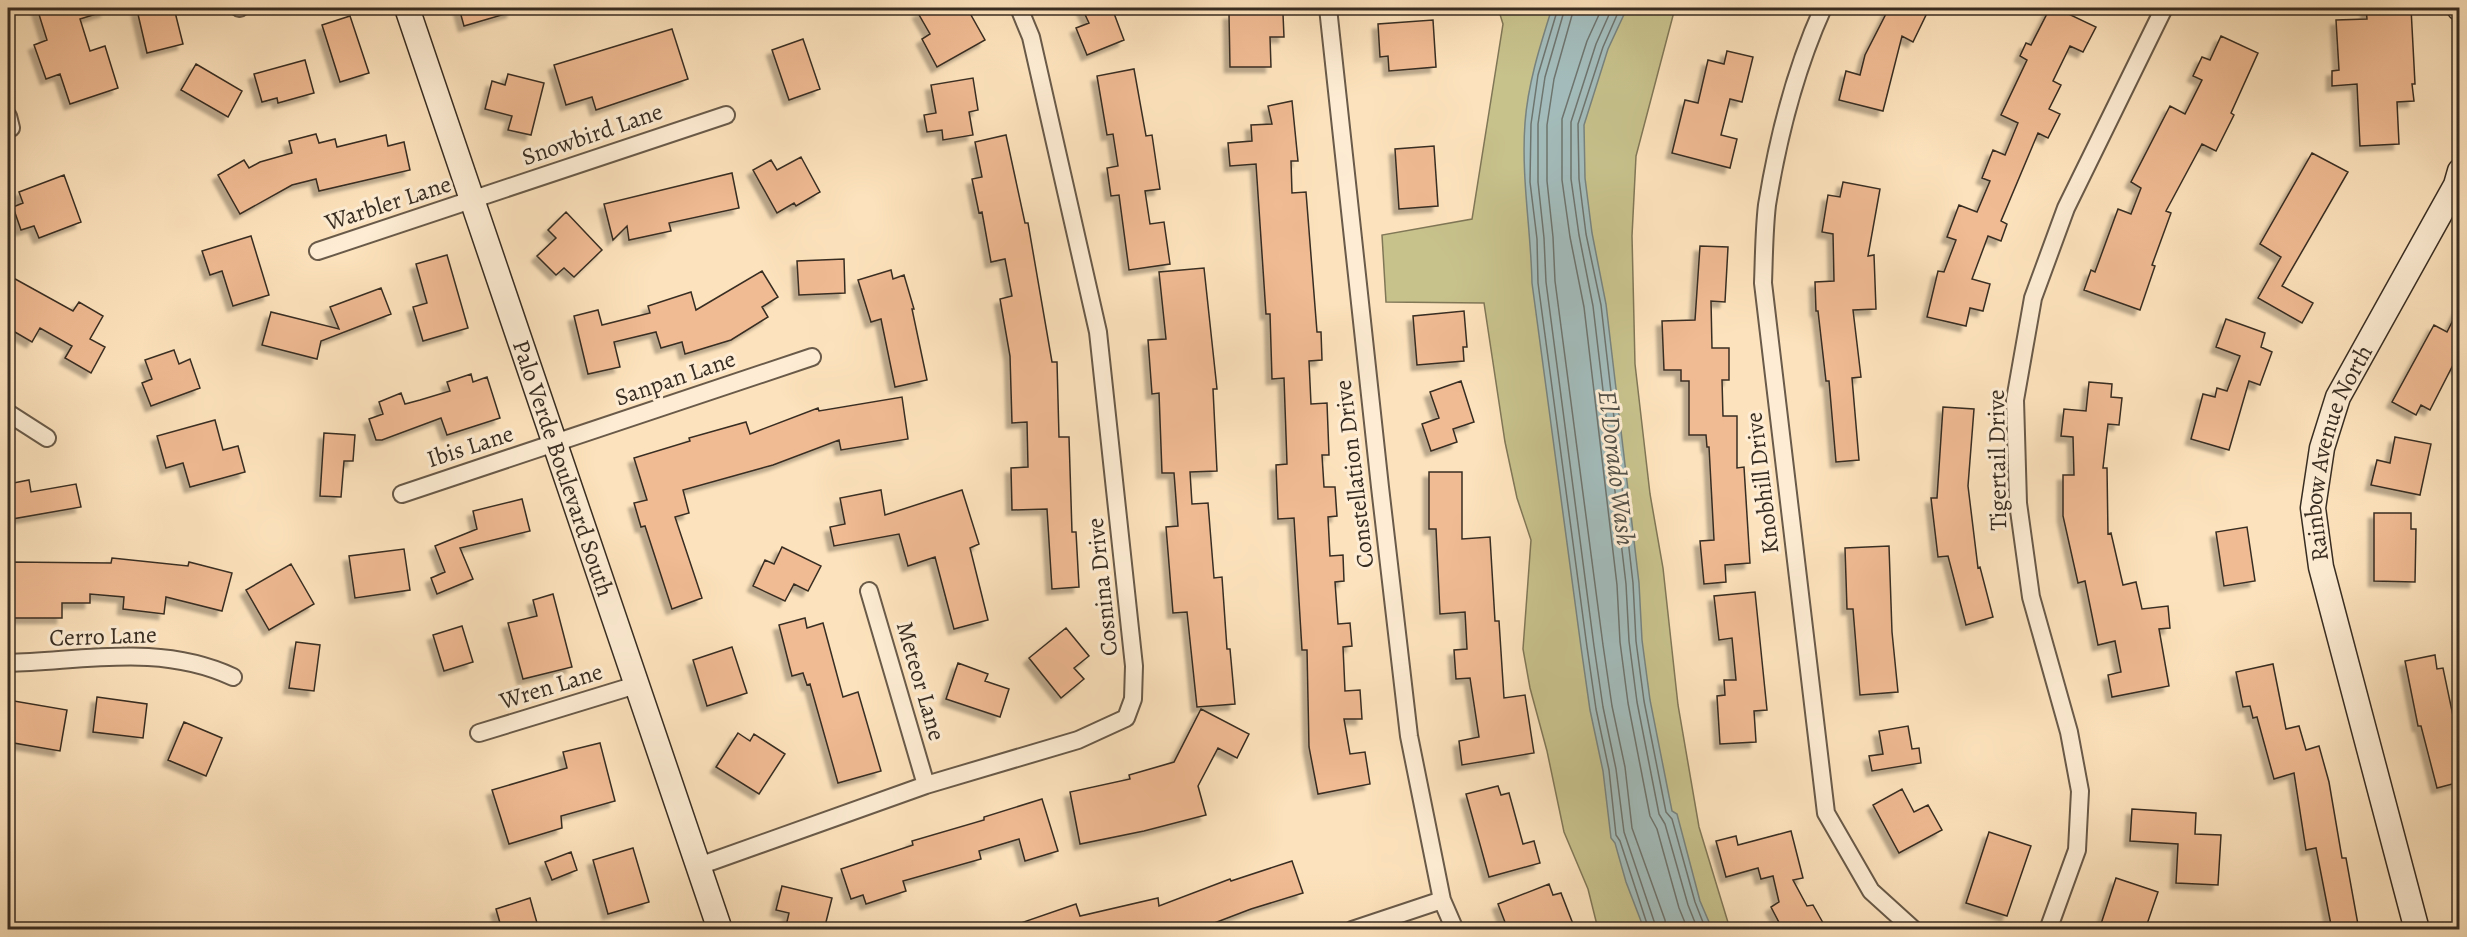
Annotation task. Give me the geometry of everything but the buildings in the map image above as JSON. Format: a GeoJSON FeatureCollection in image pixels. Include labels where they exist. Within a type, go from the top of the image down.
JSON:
{"type":"FeatureCollection","features":[{"type":"Feature","properties":{"kind":"main road","name":"Palo Verde Boulevard South"},"geometry":{"type":"LineString","coordinates":[[407,8],[720,930]]}},
{"type":"Feature","properties":{"kind":"main road","name":"Rainbow Avenue North"},"geometry":{"type":"LineString","coordinates":[[2417,930],[2321,567],[2313,508],[2322,448],[2338,397],[2458,181]]}},
{"type":"Feature","properties":{"kind":"street","name":"Cosnina Drive"},"geometry":{"type":"LineString","coordinates":[[699,866],[926,786],[1078,740],[1126,717],[1133,699],[1132,636],[1098,332],[1031,37],[1019,8]]}},
{"type":"Feature","properties":{"kind":"street","name":"Constellation Drive"},"geometry":{"type":"LineString","coordinates":[[1328,8],[1377,464],[1410,736],[1442,900],[1455,930]]}},
{"type":"Feature","properties":{"kind":"street","name":"Knobhill Drive"},"geometry":{"type":"LineString","coordinates":[[1822,8],[1812,31],[1784,119],[1767,207],[1763,283],[1826,813],[1871,891],[1914,930]]}},
{"type":"Feature","properties":{"kind":"street","name":"Tigertail Drive"},"geometry":{"type":"LineString","coordinates":[[2048,930],[2077,850],[2080,790],[2069,732],[2031,597],[2018,503],[2015,400],[2032,298],[2066,208],[2164,8]]}},
{"type":"Feature","properties":{"kind":"street","name":"Snowbird Lane"},"geometry":{"type":"LineString","coordinates":[[473,200],[726,115]]}},
{"type":"Feature","properties":{"kind":"street","name":"Warbler Lane"},"geometry":{"type":"LineString","coordinates":[[318,251],[473,200]]}},
{"type":"Feature","properties":{"kind":"street","name":"Sanpan Lane"},"geometry":{"type":"LineString","coordinates":[[554,445],[812,357]]}},
{"type":"Feature","properties":{"kind":"street"},"geometry":{"type":"LineString","coordinates":[[8,413],[47,438]]}},
{"type":"Feature","properties":{"kind":"street","name":"Ibis Lane"},"geometry":{"type":"LineString","coordinates":[[402,494],[554,445]]}},
{"type":"Feature","properties":{"kind":"street","name":"Meteor Lane"},"geometry":{"type":"LineString","coordinates":[[869,591],[926,786]]}},
{"type":"Feature","properties":{"kind":"street","name":"Cerro Lane"},"geometry":{"type":"LineString","coordinates":[[8,663],[57,662],[96,656],[137,655],[181,659],[210,667],[233,677]]}},
{"type":"Feature","properties":{"kind":"street","name":"Wren Lane"},"geometry":{"type":"LineString","coordinates":[[479,734],[636,685]]}},
{"type":"Feature","properties":{"kind":"street"},"geometry":{"type":"LineString","coordinates":[[1352,930],[1442,900]]}},
{"type":"Feature","properties":{"kind":"shaded area"},"geometry":{"type":"Polygon","coordinates":[[[1498,8],[1675,8],[1636,156],[1632,236],[1635,364],[1650,494],[1663,568],[1678,705],[1699,827],[1730,929],[1598,929],[1588,889],[1564,832],[1547,751],[1530,688],[1523,649],[1531,540],[1517,498],[1505,442],[1484,303],[1386,302],[1382,235],[1472,219],[1503,24],[1498,8]]]}},
{"type":"Feature","properties":{"kind":"water","name":"El Dorado Wash"},"geometry":{"type":"Polygon","coordinates":[[[1552,8],[1627,8],[1608,49],[1584,125],[1585,178],[1592,233],[1606,304],[1639,583],[1642,640],[1650,700],[1672,811],[1677,814],[1700,901],[1712,929],[1644,929],[1626,882],[1615,843],[1611,838],[1603,771],[1590,710],[1581,647],[1532,283],[1524,163],[1525,123],[1532,79],[1552,8]]]}}]}
